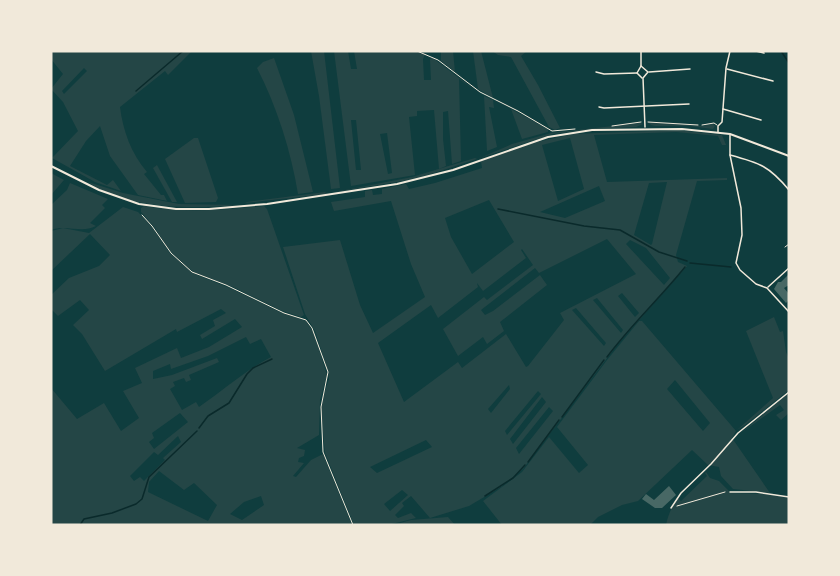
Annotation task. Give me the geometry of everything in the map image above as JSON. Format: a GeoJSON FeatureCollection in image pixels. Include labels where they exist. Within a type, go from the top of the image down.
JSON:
{"type":"FeatureCollection","features":[{"type":"Feature","properties":{"kind":"street"},"geometry":{"type":"LineString","coordinates":[[637,73],[642,66],[641,51]]}},
{"type":"Feature","properties":{"kind":"street"},"geometry":{"type":"LineString","coordinates":[[718,133],[718,126],[722,122],[726,68],[730,51]]}},
{"type":"Feature","properties":{"kind":"street"},"geometry":{"type":"LineString","coordinates":[[756,51],[764,53]]}},
{"type":"Feature","properties":{"kind":"street"},"geometry":{"type":"LineString","coordinates":[[642,66],[648,72]]}},
{"type":"Feature","properties":{"kind":"street"},"geometry":{"type":"LineString","coordinates":[[726,68],[773,81]]}},
{"type":"Feature","properties":{"kind":"street"},"geometry":{"type":"LineString","coordinates":[[645,128],[643,78],[648,72],[690,69]]}},
{"type":"Feature","properties":{"kind":"street"},"geometry":{"type":"LineString","coordinates":[[597,72],[604,74],[637,73],[643,78]]}},
{"type":"Feature","properties":{"kind":"street"},"geometry":{"type":"LineString","coordinates":[[599,107],[689,104]]}},
{"type":"Feature","properties":{"kind":"street"},"geometry":{"type":"LineString","coordinates":[[723,108],[761,120]]}},
{"type":"Feature","properties":{"kind":"street"},"geometry":{"type":"LineString","coordinates":[[51,166],[109,194],[139,204],[176,209],[209,209],[267,204],[388,186],[419,179],[548,137],[584,131],[645,128],[730,134],[789,156]]}},
{"type":"Feature","properties":{"kind":"street"},"geometry":{"type":"LineString","coordinates":[[730,134],[730,155],[741,208],[742,235],[736,263],[740,270],[756,284],[767,288],[789,312]]}},
{"type":"Feature","properties":{"kind":"street"},"geometry":{"type":"LineString","coordinates":[[730,155],[760,163],[778,177],[789,190]]}},
{"type":"Feature","properties":{"kind":"street"},"geometry":{"type":"LineString","coordinates":[[767,288],[789,268]]}},
{"type":"Feature","properties":{"kind":"street"},"geometry":{"type":"LineString","coordinates":[[671,508],[681,493],[738,433],[789,392]]}},
{"type":"Feature","properties":{"kind":"street"},"geometry":{"type":"LineString","coordinates":[[730,492],[756,492],[789,497]]}},
{"type":"Feature","properties":{"kind":"lane"},"geometry":{"type":"LineString","coordinates":[[702,125],[714,123],[718,126]]}},
{"type":"Feature","properties":{"kind":"lane"},"geometry":{"type":"LineString","coordinates":[[785,247],[789,244]]}},
{"type":"Feature","properties":{"kind":"path"},"geometry":{"type":"LineString","coordinates":[[417,51],[438,60],[480,92],[518,111],[552,132],[575,129]]}},
{"type":"Feature","properties":{"kind":"path"},"geometry":{"type":"LineString","coordinates":[[604,126],[646,121],[702,125]]}},
{"type":"Feature","properties":{"kind":"path"},"geometry":{"type":"LineString","coordinates":[[142,215],[171,253],[192,272],[306,321],[314,331],[328,372],[321,407],[324,452],[353,525]]}},
{"type":"Feature","properties":{"kind":"path"},"geometry":{"type":"LineString","coordinates":[[671,508],[730,492]]}},
{"type":"Feature","properties":{"kind":"shaded area"},"geometry":{"type":"Polygon","coordinates":[[[51,51],[192,51],[168,75],[165,71],[120,107],[129,141],[136,157],[147,172],[144,174],[167,201],[138,195],[110,156],[100,126],[86,141],[70,166],[107,185],[113,180],[121,191],[95,182],[52,158],[78,131],[63,102],[51,89],[63,74],[51,59],[51,51]],[[84,68],[62,91],[64,94],[87,71],[84,68]]]}},
{"type":"Feature","properties":{"kind":"shaded area"},"geometry":{"type":"Polygon","coordinates":[[[311,51],[324,51],[340,188],[331,189],[311,51]]]}},
{"type":"Feature","properties":{"kind":"shaded area"},"geometry":{"type":"Polygon","coordinates":[[[334,51],[348,51],[351,69],[357,69],[354,51],[414,51],[425,54],[423,59],[424,80],[431,80],[430,59],[433,58],[476,91],[459,79],[461,161],[452,164],[448,111],[443,112],[446,166],[439,169],[434,110],[417,111],[417,116],[409,117],[415,175],[351,186],[334,51]],[[351,120],[356,170],[361,170],[356,120],[351,120]],[[387,133],[380,134],[388,174],[392,173],[387,133]]]}},
{"type":"Feature","properties":{"kind":"shaded area"},"geometry":{"type":"Polygon","coordinates":[[[441,51],[453,51],[455,72],[441,61],[441,51]]]}},
{"type":"Feature","properties":{"kind":"shaded area"},"geometry":{"type":"Polygon","coordinates":[[[473,51],[481,51],[493,98],[478,89],[473,51]]]}},
{"type":"Feature","properties":{"kind":"shaded area"},"geometry":{"type":"Polygon","coordinates":[[[492,51],[527,51],[521,56],[560,128],[555,130],[549,127],[511,57],[498,55],[492,51]]]}},
{"type":"Feature","properties":{"kind":"shaded area"},"geometry":{"type":"Polygon","coordinates":[[[274,58],[294,115],[313,192],[298,194],[282,130],[257,68],[263,62],[274,58]]]}},
{"type":"Feature","properties":{"kind":"shaded area"},"geometry":{"type":"Polygon","coordinates":[[[484,96],[493,100],[494,108],[489,107],[497,147],[487,151],[484,96]]]}},
{"type":"Feature","properties":{"kind":"shaded area"},"geometry":{"type":"Polygon","coordinates":[[[511,109],[548,129],[548,132],[522,139],[511,109]]]}},
{"type":"Feature","properties":{"kind":"shaded area"},"geometry":{"type":"Polygon","coordinates":[[[648,122],[703,126],[713,124],[715,126],[713,129],[655,126],[648,122]]]}},
{"type":"Feature","properties":{"kind":"shaded area"},"geometry":{"type":"Polygon","coordinates":[[[643,124],[636,127],[553,134],[480,158],[512,144],[551,133],[643,124]]]}},
{"type":"Feature","properties":{"kind":"shaded area"},"geometry":{"type":"Polygon","coordinates":[[[678,130],[722,135],[726,145],[722,145],[718,136],[676,132],[594,135],[607,182],[727,178],[727,180],[697,181],[676,255],[678,262],[687,266],[617,345],[523,469],[501,487],[469,506],[430,518],[411,496],[402,503],[404,506],[395,515],[398,518],[411,513],[416,518],[388,525],[354,525],[325,453],[321,410],[329,379],[328,371],[315,331],[305,314],[283,247],[340,240],[360,305],[373,333],[425,297],[411,264],[391,201],[334,211],[331,202],[365,197],[365,191],[372,190],[373,195],[382,194],[382,189],[406,184],[409,189],[435,183],[482,168],[481,161],[528,144],[573,134],[678,130]],[[570,138],[542,145],[558,201],[584,189],[570,138]],[[667,182],[649,183],[634,235],[651,245],[667,182]],[[599,186],[540,212],[565,218],[605,201],[599,186]],[[489,200],[445,218],[451,237],[472,274],[514,242],[489,200]],[[607,239],[539,273],[535,268],[481,310],[485,315],[493,311],[540,275],[547,285],[500,322],[504,331],[487,344],[483,337],[458,356],[443,329],[484,297],[487,300],[533,265],[522,249],[526,258],[483,291],[477,283],[478,287],[438,318],[431,305],[378,343],[404,402],[458,362],[462,368],[506,334],[526,367],[528,366],[564,320],[560,313],[636,274],[607,239]],[[630,240],[626,244],[664,285],[670,278],[646,248],[630,240]],[[622,293],[618,296],[635,317],[639,313],[622,293]],[[597,298],[593,300],[621,333],[623,330],[597,298]],[[576,308],[572,310],[604,346],[606,343],[576,308]],[[509,385],[488,409],[491,413],[510,389],[509,385]],[[538,391],[505,431],[507,435],[541,394],[538,391]],[[542,397],[510,439],[513,444],[546,402],[542,397]],[[549,407],[516,448],[519,454],[553,411],[549,407]],[[426,440],[370,467],[377,473],[432,447],[426,440]],[[402,490],[384,504],[390,511],[408,495],[402,490]]]}},
{"type":"Feature","properties":{"kind":"shaded area"},"geometry":{"type":"Polygon","coordinates":[[[194,138],[198,138],[218,198],[216,202],[185,203],[165,159],[194,138]]]}},
{"type":"Feature","properties":{"kind":"shaded area"},"geometry":{"type":"Polygon","coordinates":[[[477,159],[428,175],[330,193],[412,177],[477,159]]]}},
{"type":"Feature","properties":{"kind":"shaded area"},"geometry":{"type":"Polygon","coordinates":[[[157,165],[177,202],[172,202],[153,168],[157,165]]]}},
{"type":"Feature","properties":{"kind":"shaded area"},"geometry":{"type":"Polygon","coordinates":[[[51,173],[64,180],[51,195],[51,173]]]}},
{"type":"Feature","properties":{"kind":"shaded area"},"geometry":{"type":"Polygon","coordinates":[[[88,182],[123,193],[179,204],[239,205],[181,207],[141,203],[104,191],[88,182]]]}},
{"type":"Feature","properties":{"kind":"shaded area"},"geometry":{"type":"Polygon","coordinates":[[[70,183],[108,199],[102,205],[105,208],[90,223],[96,226],[85,229],[57,228],[51,230],[51,205],[67,190],[70,183]]]}},
{"type":"Feature","properties":{"kind":"shaded area"},"geometry":{"type":"Polygon","coordinates":[[[325,192],[327,194],[245,203],[247,202],[325,192]]]}},
{"type":"Feature","properties":{"kind":"shaded area"},"geometry":{"type":"Polygon","coordinates":[[[144,206],[219,210],[264,206],[304,315],[301,317],[280,310],[233,287],[195,273],[166,247],[155,228],[141,212],[144,206]]]}},
{"type":"Feature","properties":{"kind":"shaded area"},"geometry":{"type":"Polygon","coordinates":[[[123,207],[138,212],[150,224],[169,252],[195,274],[280,312],[306,321],[314,333],[327,375],[320,400],[319,435],[297,448],[305,450],[304,456],[299,458],[298,462],[304,463],[293,476],[296,477],[311,460],[323,454],[352,525],[51,525],[51,388],[77,419],[104,403],[121,431],[139,418],[123,391],[142,383],[135,368],[177,348],[181,358],[209,347],[242,327],[235,319],[202,339],[200,335],[215,326],[213,320],[226,313],[221,309],[177,332],[176,329],[105,371],[82,334],[73,325],[89,310],[80,300],[58,316],[51,309],[51,295],[69,278],[99,266],[110,255],[90,234],[51,271],[51,231],[63,228],[89,233],[123,207]],[[246,337],[208,356],[171,369],[170,364],[153,371],[153,379],[172,375],[217,358],[219,362],[189,375],[191,380],[186,382],[184,378],[173,382],[175,386],[170,389],[182,410],[196,402],[199,407],[243,374],[271,357],[261,339],[250,344],[246,337]],[[180,413],[152,433],[154,438],[149,442],[154,449],[188,422],[180,413]],[[178,436],[158,455],[154,452],[130,476],[134,481],[140,477],[144,481],[165,460],[163,458],[181,442],[178,436]],[[159,471],[149,482],[148,492],[208,521],[217,505],[194,483],[184,490],[159,471]],[[261,496],[244,502],[230,514],[242,520],[264,505],[261,496]]]}},
{"type":"Feature","properties":{"kind":"shaded area"},"geometry":{"type":"Polygon","coordinates":[[[774,317],[780,332],[783,331],[789,359],[789,390],[737,430],[773,398],[746,331],[774,317]]]}},
{"type":"Feature","properties":{"kind":"shaded area"},"geometry":{"type":"Polygon","coordinates":[[[639,321],[642,321],[736,431],[732,438],[770,493],[733,489],[721,476],[719,467],[708,465],[692,450],[638,501],[622,505],[598,517],[590,525],[502,525],[483,501],[522,472],[549,437],[579,473],[588,465],[557,427],[639,321]],[[675,380],[667,389],[703,431],[710,423],[675,380]]]}},
{"type":"Feature","properties":{"kind":"shaded area"},"geometry":{"type":"Polygon","coordinates":[[[789,393],[789,413],[781,420],[776,415],[784,410],[780,405],[741,433],[789,393]]]}},
{"type":"Feature","properties":{"kind":"shaded area"},"geometry":{"type":"Polygon","coordinates":[[[706,472],[710,478],[719,481],[731,493],[764,494],[789,498],[789,525],[666,525],[670,511],[678,498],[681,501],[707,476],[706,472]]]}},
{"type":"Feature","properties":{"kind":"shaded area"},"geometry":{"type":"Polygon","coordinates":[[[448,517],[455,525],[393,525],[411,520],[448,517]]]}},
{"type":"Feature","properties":{"kind":"building"},"geometry":{"type":"Polygon","coordinates":[[[789,274],[789,285],[784,288],[789,294],[789,300],[786,303],[774,289],[778,282],[789,274]]]}},
{"type":"Feature","properties":{"kind":"building"},"geometry":{"type":"Polygon","coordinates":[[[669,486],[676,495],[662,508],[655,508],[642,499],[646,494],[654,500],[669,486]]]}},
{"type":"Feature","properties":{"kind":"waterway"},"geometry":{"type":"LineString","coordinates":[[136,91],[183,51]]}},
{"type":"Feature","properties":{"kind":"waterway"},"geometry":{"type":"LineString","coordinates":[[781,51],[789,63]]}},
{"type":"Feature","properties":{"kind":"waterway"},"geometry":{"type":"LineString","coordinates":[[498,209],[584,226],[620,230],[659,252],[687,261]]}},
{"type":"Feature","properties":{"kind":"waterway"},"geometry":{"type":"LineString","coordinates":[[690,263],[731,267]]}},
{"type":"Feature","properties":{"kind":"waterway"},"geometry":{"type":"LineString","coordinates":[[607,357],[685,267]]}},
{"type":"Feature","properties":{"kind":"waterway"},"geometry":{"type":"LineString","coordinates":[[199,428],[208,416],[229,403],[253,368],[272,359]]}},
{"type":"Feature","properties":{"kind":"waterway"},"geometry":{"type":"LineString","coordinates":[[562,417],[604,360]]}},
{"type":"Feature","properties":{"kind":"waterway"},"geometry":{"type":"LineString","coordinates":[[528,462],[559,420]]}},
{"type":"Feature","properties":{"kind":"waterway"},"geometry":{"type":"LineString","coordinates":[[80,525],[84,519],[112,513],[136,504],[142,499],[149,477],[197,431]]}},
{"type":"Feature","properties":{"kind":"waterway"},"geometry":{"type":"LineString","coordinates":[[485,496],[513,478],[525,465]]}}]}
